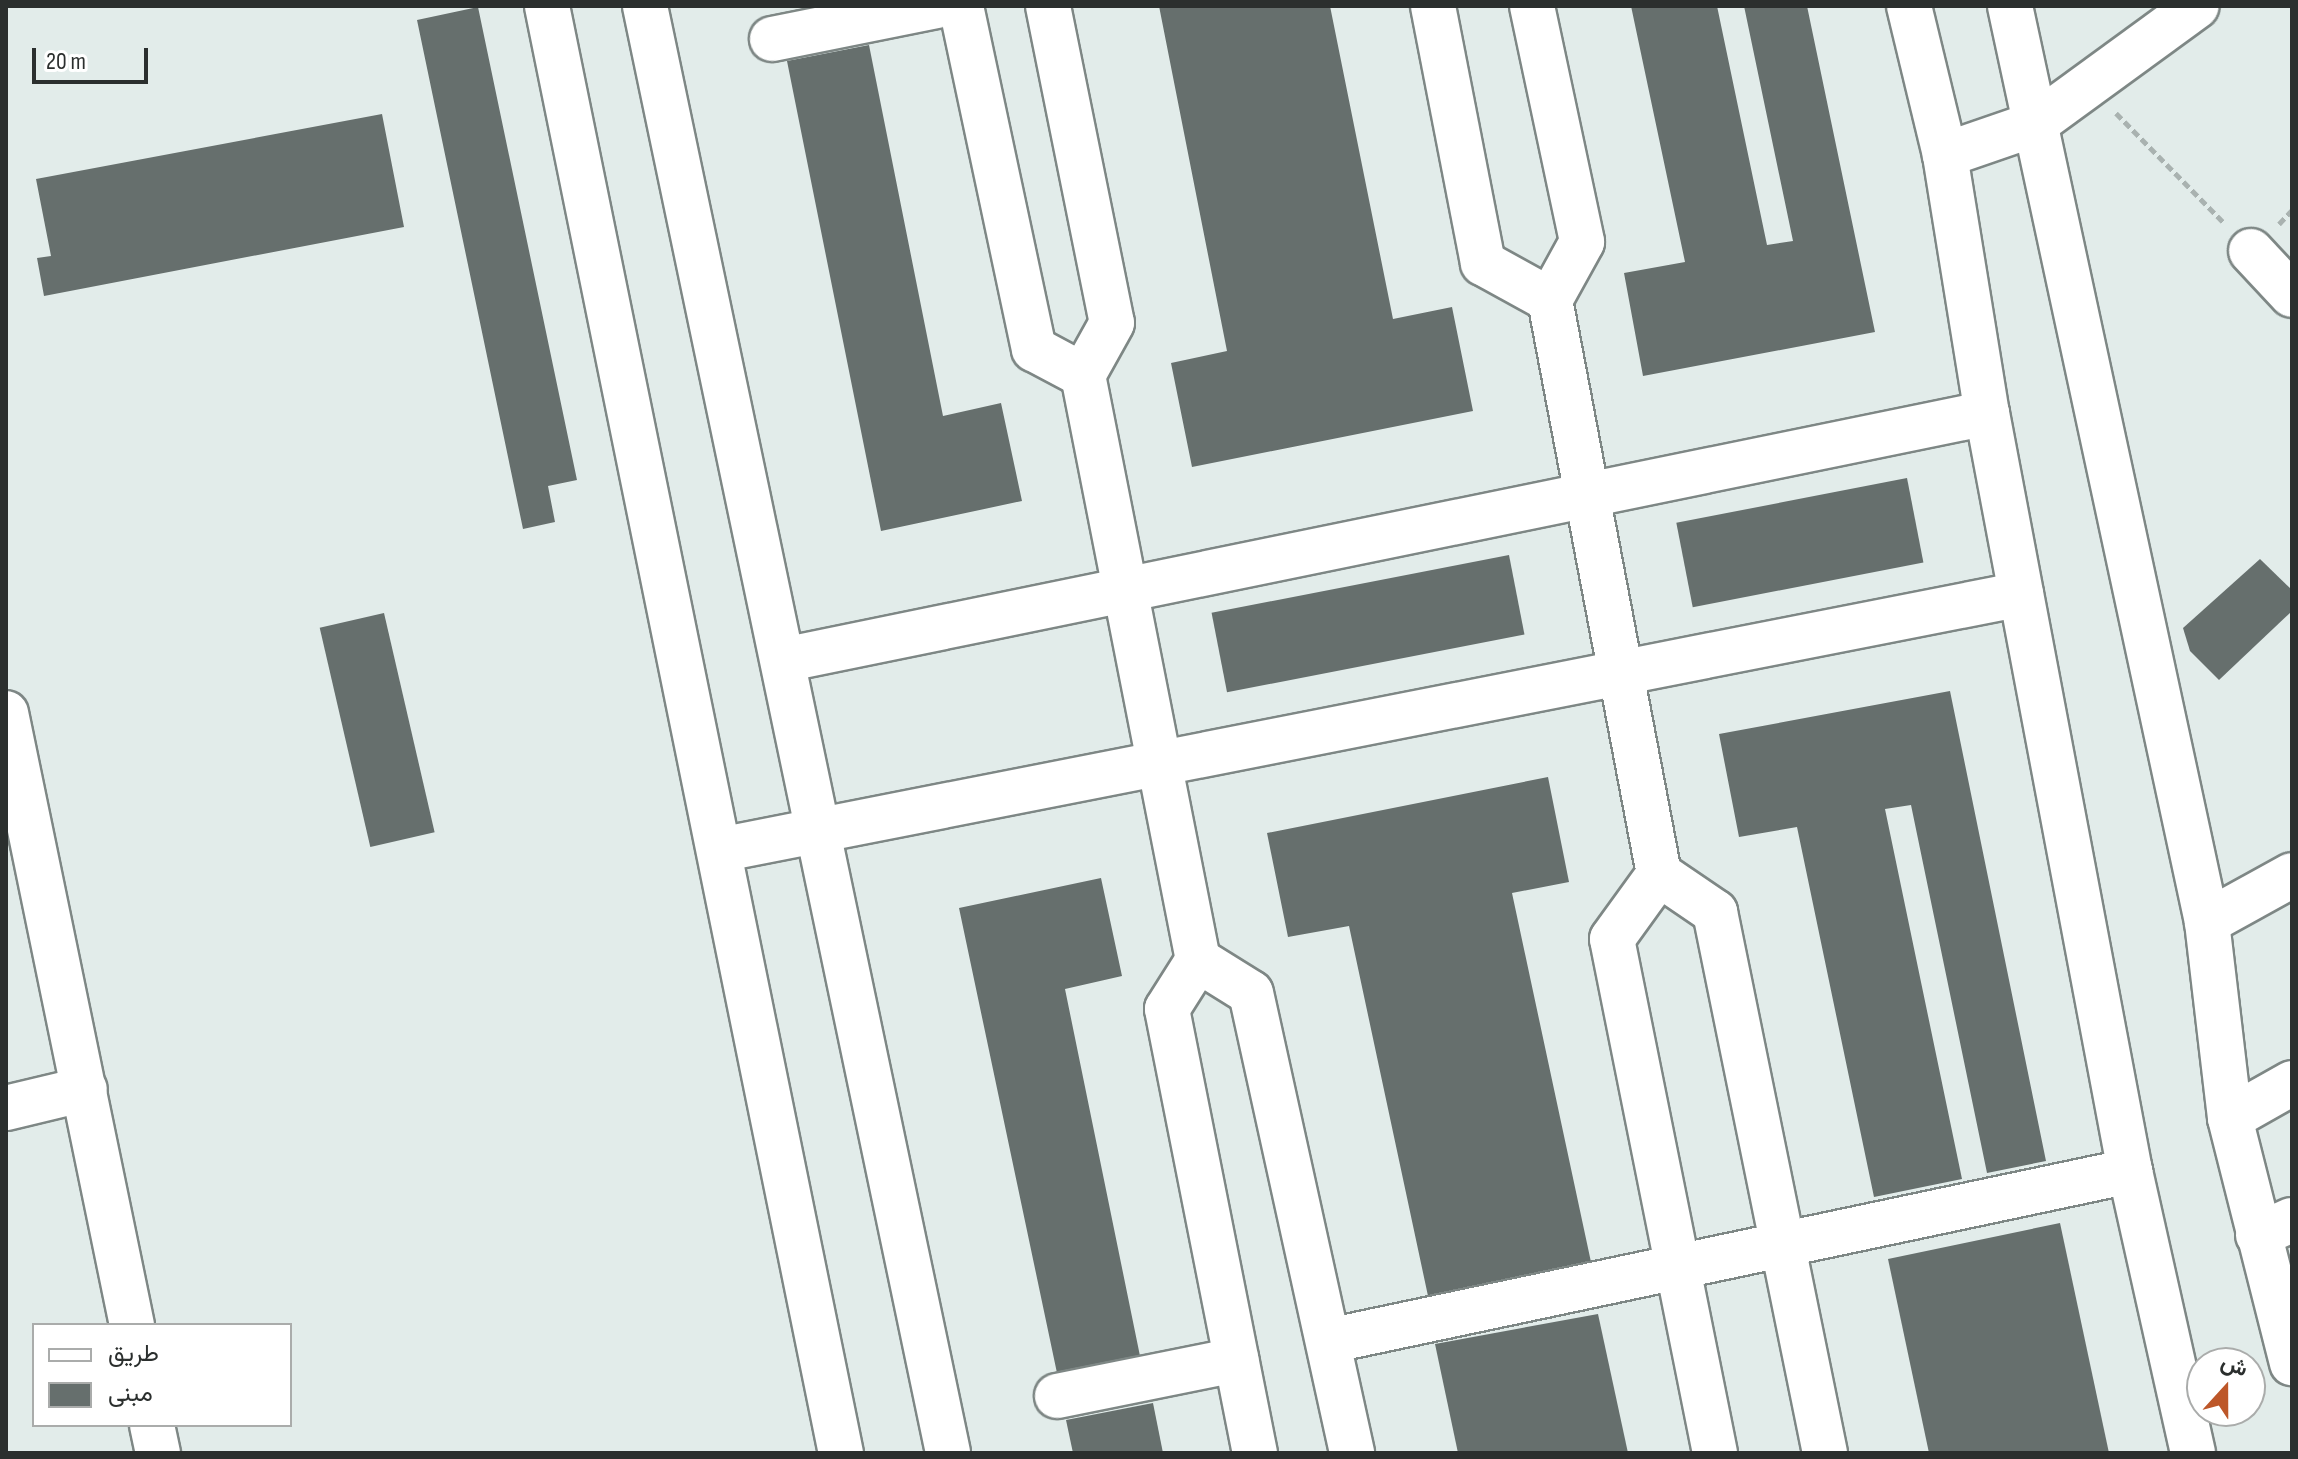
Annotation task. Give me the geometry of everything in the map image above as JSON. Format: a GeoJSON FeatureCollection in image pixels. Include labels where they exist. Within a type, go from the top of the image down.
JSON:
{"type":"FeatureCollection","features":[{"type":"Feature","properties":{"kind":"street"},"geometry":{"type":"LineString","coordinates":[[547,6],[841,1453]]}},
{"type":"Feature","properties":{"kind":"street"},"geometry":{"type":"LineString","coordinates":[[645,6],[948,1453]]}},
{"type":"Feature","properties":{"kind":"street"},"geometry":{"type":"LineString","coordinates":[[772,39],[937,6]]}},
{"type":"Feature","properties":{"kind":"street"},"geometry":{"type":"LineString","coordinates":[[961,6],[1034,349],[1083,375]]}},
{"type":"Feature","properties":{"kind":"street"},"geometry":{"type":"LineString","coordinates":[[1048,6],[1112,323],[1083,375],[1198,960],[1167,1009],[1255,1453]]}},
{"type":"Feature","properties":{"kind":"street"},"geometry":{"type":"LineString","coordinates":[[1433,6],[1483,263],[1550,300]]}},
{"type":"Feature","properties":{"kind":"street"},"geometry":{"type":"LineString","coordinates":[[1532,6],[1582,242],[1550,300],[1659,874],[1715,912],[1825,1453]]}},
{"type":"Feature","properties":{"kind":"street"},"geometry":{"type":"LineString","coordinates":[[1909,6],[1945,155],[1987,413],[2130,1171],[2193,1453]]}},
{"type":"Feature","properties":{"kind":"street"},"geometry":{"type":"LineString","coordinates":[[2010,6],[2207,922],[2230,1118],[2275,1228],[2292,1363]]}},
{"type":"Feature","properties":{"kind":"street"},"geometry":{"type":"LineString","coordinates":[[1945,155],[2035,124],[2197,6]]}},
{"type":"Feature","properties":{"kind":"street"},"geometry":{"type":"LineString","coordinates":[[2251,251],[2292,295]]}},
{"type":"Feature","properties":{"kind":"street"},"geometry":{"type":"LineString","coordinates":[[783,660],[1987,413]]}},
{"type":"Feature","properties":{"kind":"street"},"geometry":{"type":"LineString","coordinates":[[719,850],[2021,594]]}},
{"type":"Feature","properties":{"kind":"street"},"geometry":{"type":"LineString","coordinates":[[6,713],[132,1323]]}},
{"type":"Feature","properties":{"kind":"street"},"geometry":{"type":"LineString","coordinates":[[1659,874],[1612,939],[1715,1453]]}},
{"type":"Feature","properties":{"kind":"street"},"geometry":{"type":"LineString","coordinates":[[2207,922],[2292,875]]}},
{"type":"Feature","properties":{"kind":"street"},"geometry":{"type":"LineString","coordinates":[[1198,960],[1251,993],[1352,1453]]}},
{"type":"Feature","properties":{"kind":"street"},"geometry":{"type":"LineString","coordinates":[[2230,1118],[2292,1083]]}},
{"type":"Feature","properties":{"kind":"street"},"geometry":{"type":"LineString","coordinates":[[6,1108],[85,1089]]}},
{"type":"Feature","properties":{"kind":"street"},"geometry":{"type":"LineString","coordinates":[[1328,1341],[2130,1171]]}},
{"type":"Feature","properties":{"kind":"street"},"geometry":{"type":"LineString","coordinates":[[1057,1396],[1236,1360]]}},
{"type":"Feature","properties":{"kind":"street"},"geometry":{"type":"LineString","coordinates":[[152,1427],[158,1453]]}},
{"type":"Feature","properties":{"kind":"path"},"geometry":{"type":"LineString","coordinates":[[2088,85],[2251,251],[2292,210]]}},
{"type":"Feature","properties":{"kind":"building"},"geometry":{"type":"Polygon","coordinates":[[[1159,6],[1330,6],[1393,319],[1452,307],[1473,411],[1192,467],[1171,363],[1227,351],[1159,6]]]}},
{"type":"Feature","properties":{"kind":"building"},"geometry":{"type":"Polygon","coordinates":[[[1631,6],[1717,6],[1767,245],[1793,241],[1744,6],[1807,6],[1875,332],[1643,376],[1624,273],[1685,262],[1631,6]]]}},
{"type":"Feature","properties":{"kind":"building"},"geometry":{"type":"Polygon","coordinates":[[[478,7],[577,480],[548,486],[555,522],[523,529],[417,20],[478,7]]]}},
{"type":"Feature","properties":{"kind":"building"},"geometry":{"type":"Polygon","coordinates":[[[869,45],[943,416],[1001,403],[1022,501],[881,531],[787,61],[869,45]]]}},
{"type":"Feature","properties":{"kind":"building"},"geometry":{"type":"Polygon","coordinates":[[[382,114],[404,227],[44,296],[37,258],[51,256],[36,179],[382,114]]]}},
{"type":"Feature","properties":{"kind":"building"},"geometry":{"type":"Polygon","coordinates":[[[1907,478],[1923,562],[1693,607],[1676,523],[1907,478]]]}},
{"type":"Feature","properties":{"kind":"building"},"geometry":{"type":"Polygon","coordinates":[[[1509,555],[1524,635],[1227,692],[1212,613],[1509,555]]]}},
{"type":"Feature","properties":{"kind":"building"},"geometry":{"type":"Polygon","coordinates":[[[2260,559],[2292,590],[2292,611],[2219,680],[2190,651],[2183,628],[2260,559]]]}},
{"type":"Feature","properties":{"kind":"building"},"geometry":{"type":"Polygon","coordinates":[[[384,613],[435,832],[370,847],[320,628],[384,613]]]}},
{"type":"Feature","properties":{"kind":"building"},"geometry":{"type":"Polygon","coordinates":[[[1950,691],[2046,1161],[1987,1173],[1911,805],[1885,809],[1962,1179],[1874,1197],[1797,827],[1739,837],[1719,734],[1950,691]]]}},
{"type":"Feature","properties":{"kind":"building"},"geometry":{"type":"Polygon","coordinates":[[[1548,777],[1569,882],[1512,893],[1591,1262],[1428,1296],[1349,926],[1288,937],[1267,833],[1548,777]]]}},
{"type":"Feature","properties":{"kind":"building"},"geometry":{"type":"Polygon","coordinates":[[[1101,878],[1122,976],[1065,989],[1140,1356],[1057,1373],[959,908],[1101,878]]]}},
{"type":"Feature","properties":{"kind":"building"},"geometry":{"type":"Polygon","coordinates":[[[2060,1223],[2109,1453],[1929,1453],[1888,1259],[2060,1223]]]}},
{"type":"Feature","properties":{"kind":"building"},"geometry":{"type":"Polygon","coordinates":[[[1598,1314],[1628,1453],[1458,1453],[1435,1344],[1598,1314]]]}},
{"type":"Feature","properties":{"kind":"building"},"geometry":{"type":"Polygon","coordinates":[[[1153,1403],[1163,1453],[1073,1453],[1066,1420],[1153,1403]]]}}]}
